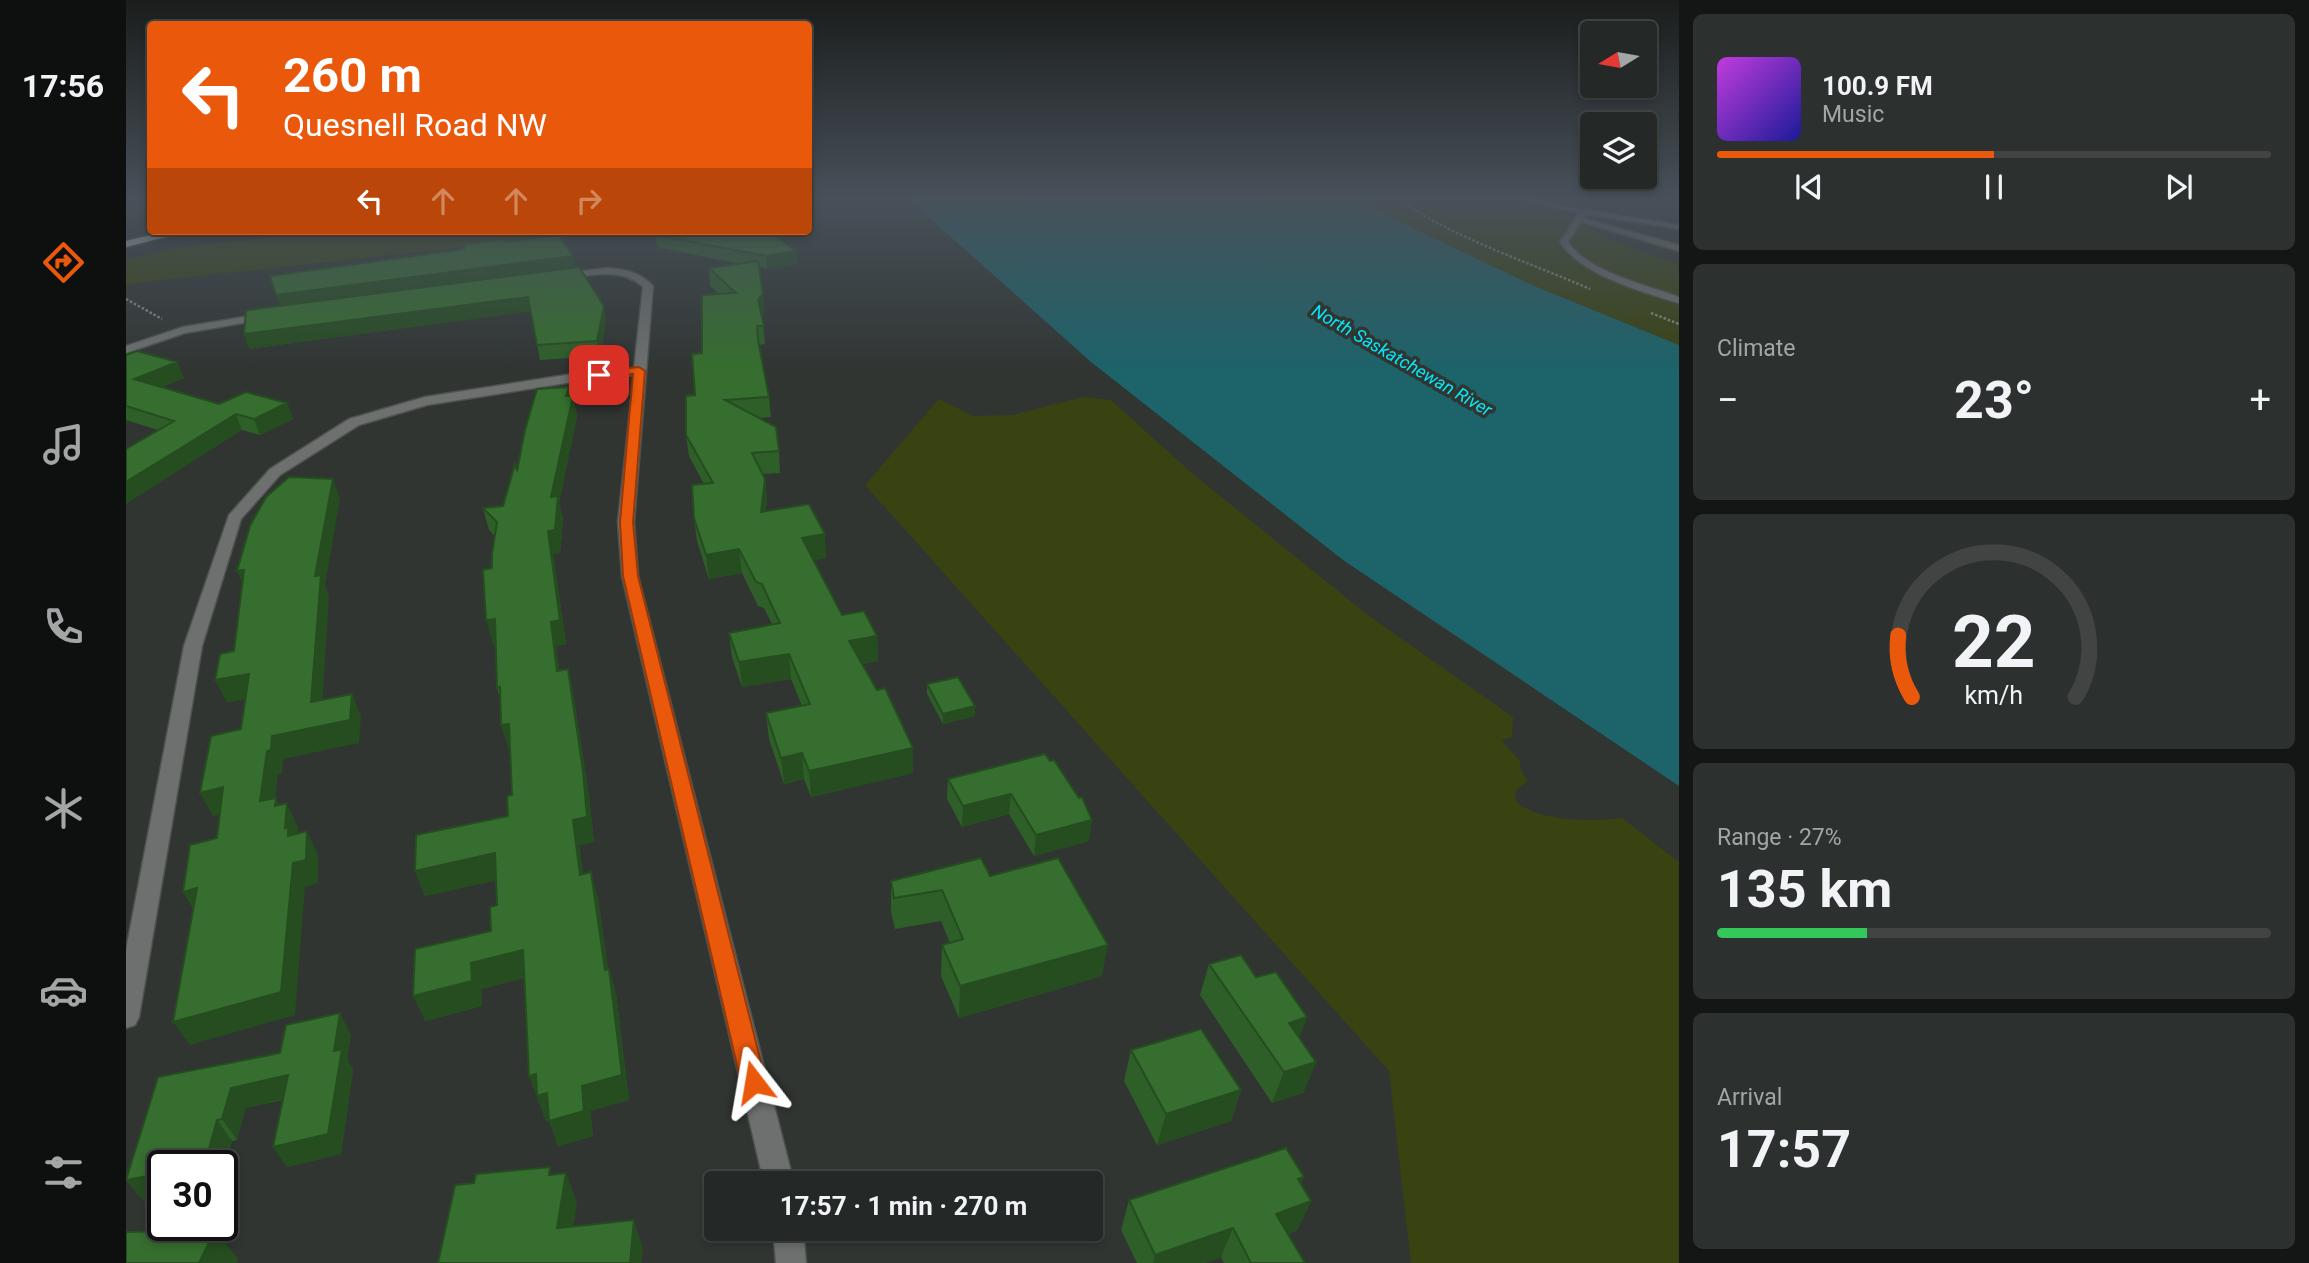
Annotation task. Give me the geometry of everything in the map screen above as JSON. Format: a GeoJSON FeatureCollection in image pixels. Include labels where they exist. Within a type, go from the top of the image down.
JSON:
{"type":"FeatureCollection","features":[{"type":"Feature","properties":{"kind":"street"},"geometry":{"type":"LineString","coordinates":[[546,279],[621,272],[636,276],[645,282],[648,289],[626,522],[630,576],[776,1171]]}},
{"type":"Feature","properties":{"kind":"street"},"geometry":{"type":"LineString","coordinates":[[126,350],[183,330],[286,314]]}},
{"type":"Feature","properties":{"kind":"street"},"geometry":{"type":"LineString","coordinates":[[126,1017],[193,646],[234,518],[275,472],[354,422],[425,401],[579,377],[639,371]]}},
{"type":"Feature","properties":{"kind":"street"},"geometry":{"type":"LineString","coordinates":[[789,1241],[791,1263]]}},
{"type":"Feature","properties":{"kind":"lane"},"geometry":{"type":"LineString","coordinates":[[1575,255],[1600,269],[1679,300]]}},
{"type":"Feature","properties":{"kind":"path"},"geometry":{"type":"LineString","coordinates":[[1511,255],[1591,289]]}},
{"type":"Feature","properties":{"kind":"path"},"geometry":{"type":"LineString","coordinates":[[126,299],[183,330]]}},
{"type":"Feature","properties":{"kind":"path"},"geometry":{"type":"LineString","coordinates":[[1641,309],[1679,324]]}},
{"type":"Feature","properties":{"kind":"green space"},"geometry":{"type":"Polygon","coordinates":[[[147,255],[392,255],[126,286],[126,260],[147,255]]]}},
{"type":"Feature","properties":{"kind":"green space"},"geometry":{"type":"Polygon","coordinates":[[[1469,255],[1652,255],[1679,265],[1679,345],[1532,285],[1469,255]]]}},
{"type":"Feature","properties":{"kind":"green space"},"geometry":{"type":"Polygon","coordinates":[[[1083,397],[1111,400],[1194,475],[1369,616],[1513,717],[1512,737],[1501,740],[1520,761],[1521,771],[1528,781],[1516,790],[1515,800],[1536,813],[1566,819],[1622,818],[1679,862],[1679,1263],[1411,1263],[1389,1071],[865,485],[939,399],[973,416],[1012,415],[1083,397]]]}},
{"type":"Feature","properties":{"kind":"water","name":"North Saskatchewan River"},"geometry":{"type":"Polygon","coordinates":[[[971,255],[1469,255],[1532,285],[1679,345],[1679,786],[1343,560],[1091,362],[971,255]]]}},
{"type":"Feature","properties":{"kind":"building"},"geometry":{"type":"Polygon","coordinates":[[[421,255],[573,256],[276,295],[270,276],[421,255]]]}},
{"type":"Feature","properties":{"kind":"building"},"geometry":{"type":"Polygon","coordinates":[[[758,261],[763,294],[758,299],[764,326],[757,326],[758,340],[769,397],[725,400],[776,427],[779,451],[752,453],[765,479],[761,512],[809,504],[825,534],[802,538],[842,615],[864,611],[877,636],[849,641],[877,690],[885,688],[913,748],[809,771],[802,753],[781,758],[766,713],[810,704],[789,654],[739,662],[729,633],[780,623],[762,584],[756,582],[739,549],[706,555],[694,518],[692,485],[713,483],[686,435],[686,396],[695,395],[692,354],[702,353],[702,295],[736,293],[709,268],[758,261]]]}},
{"type":"Feature","properties":{"kind":"building"},"geometry":{"type":"Polygon","coordinates":[[[579,267],[604,306],[597,341],[537,345],[528,297],[244,334],[246,311],[249,310],[579,267]]]}},
{"type":"Feature","properties":{"kind":"building"},"geometry":{"type":"Polygon","coordinates":[[[137,351],[177,362],[134,379],[219,404],[246,392],[287,403],[254,419],[236,414],[126,482],[126,449],[174,421],[126,406],[126,355],[137,351]]]}},
{"type":"Feature","properties":{"kind":"building"},"geometry":{"type":"Polygon","coordinates":[[[569,387],[566,396],[573,396],[551,497],[558,496],[555,530],[548,531],[560,620],[551,622],[557,671],[568,669],[583,771],[587,817],[573,820],[580,875],[591,872],[605,970],[609,969],[622,1075],[582,1086],[584,1111],[549,1121],[547,1093],[537,1096],[536,1074],[529,1076],[523,950],[471,963],[472,981],[413,996],[415,949],[491,931],[490,907],[497,905],[495,853],[415,871],[416,835],[508,816],[507,796],[512,795],[509,724],[501,725],[495,619],[486,620],[483,570],[492,568],[497,522],[483,508],[503,506],[515,464],[517,471],[537,389],[569,387]]]}},
{"type":"Feature","properties":{"kind":"building"},"geometry":{"type":"Polygon","coordinates":[[[289,477],[333,479],[315,576],[321,575],[311,702],[352,694],[350,720],[272,736],[271,750],[267,751],[260,801],[276,798],[275,806],[287,803],[285,828],[288,827],[288,836],[307,831],[306,860],[293,863],[281,992],[173,1022],[197,888],[183,892],[190,845],[217,838],[223,787],[200,793],[211,736],[241,729],[249,674],[215,680],[220,654],[234,651],[244,570],[237,571],[250,526],[266,497],[289,477]]]}},
{"type":"Feature","properties":{"kind":"building"},"geometry":{"type":"Polygon","coordinates":[[[958,677],[975,706],[943,714],[927,684],[958,677]]]}},
{"type":"Feature","properties":{"kind":"building"},"geometry":{"type":"Polygon","coordinates":[[[1045,754],[1050,761],[1054,760],[1079,798],[1082,797],[1092,820],[1036,835],[1011,794],[963,806],[948,779],[1045,754]]]}},
{"type":"Feature","properties":{"kind":"building"},"geometry":{"type":"Polygon","coordinates":[[[981,858],[990,876],[1058,858],[1108,945],[960,986],[942,945],[963,939],[942,890],[894,898],[891,881],[981,858]]]}},
{"type":"Feature","properties":{"kind":"building"},"geometry":{"type":"Polygon","coordinates":[[[1241,955],[1256,977],[1276,972],[1307,1017],[1289,1023],[1316,1062],[1284,1072],[1209,964],[1241,955]]]}},
{"type":"Feature","properties":{"kind":"building"},"geometry":{"type":"Polygon","coordinates":[[[340,1013],[334,1051],[342,1049],[328,1134],[273,1147],[288,1075],[231,1088],[222,1119],[217,1120],[209,1150],[147,1150],[147,1176],[126,1180],[158,1077],[280,1053],[286,1025],[340,1013]]]}},
{"type":"Feature","properties":{"kind":"building"},"geometry":{"type":"Polygon","coordinates":[[[1201,1029],[1241,1090],[1166,1114],[1131,1050],[1201,1029]]]}},
{"type":"Feature","properties":{"kind":"building"},"geometry":{"type":"Polygon","coordinates":[[[1286,1148],[1304,1177],[1298,1179],[1311,1201],[1276,1214],[1305,1263],[1251,1263],[1233,1228],[1155,1255],[1129,1200],[1286,1148]]]}},
{"type":"Feature","properties":{"kind":"building"},"geometry":{"type":"Polygon","coordinates":[[[550,1167],[549,1175],[566,1173],[557,1228],[634,1220],[630,1263],[438,1263],[455,1185],[474,1183],[476,1174],[550,1167]]]}},
{"type":"Feature","properties":{"kind":"building"},"geometry":{"type":"Polygon","coordinates":[[[126,1232],[147,1232],[147,1241],[210,1241],[199,1263],[126,1263],[126,1232]]]}},
{"type":"Feature","properties":{"kind":"route"},"geometry":{"type":"LineString","coordinates":[[599,375],[639,371],[626,522],[630,576],[754,1082]]}}]}
